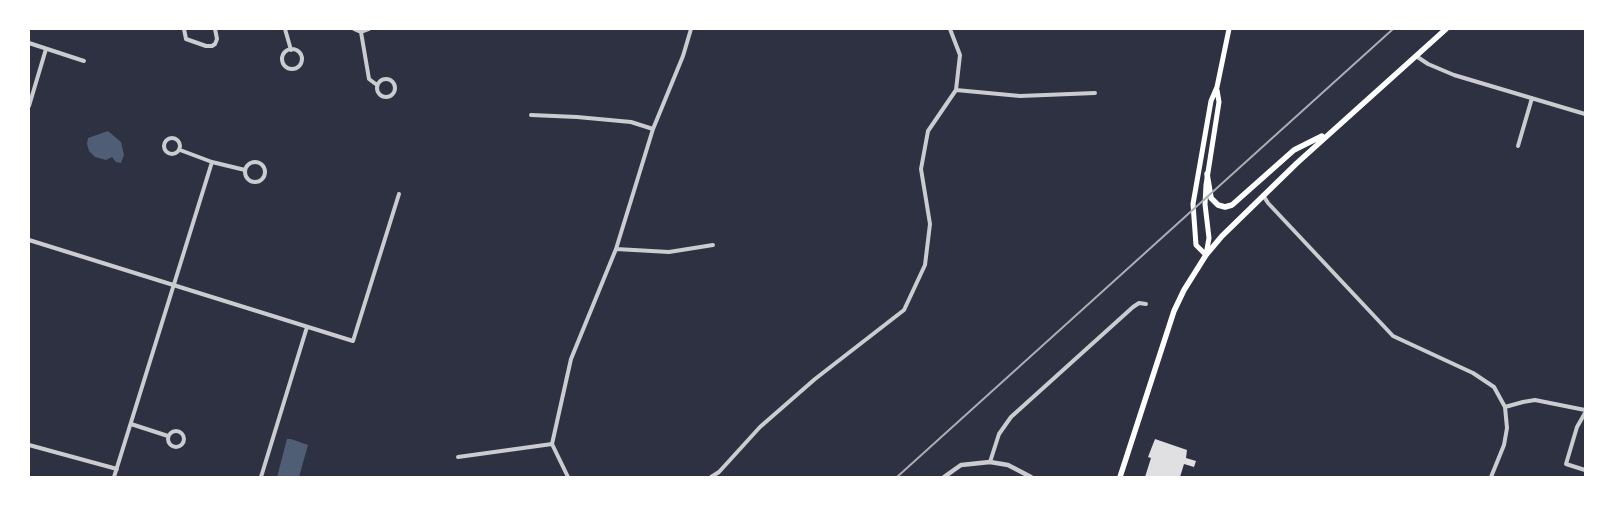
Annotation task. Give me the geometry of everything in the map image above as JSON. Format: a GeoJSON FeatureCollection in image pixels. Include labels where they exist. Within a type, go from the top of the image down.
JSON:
{"type":"FeatureCollection","features":[{"type":"Feature","properties":{"kind":"main road"},"geometry":{"type":"LineString","coordinates":[[1206,255],[1196,245],[1193,204],[1211,101],[1217,87],[1229,29]]}},
{"type":"Feature","properties":{"kind":"main road"},"geometry":{"type":"LineString","coordinates":[[1120,477],[1174,311],[1184,290],[1206,255],[1222,236],[1329,133],[1446,29]]}},
{"type":"Feature","properties":{"kind":"main road"},"geometry":{"type":"LineString","coordinates":[[1206,255],[1209,238],[1205,199],[1219,102],[1217,87]]}},
{"type":"Feature","properties":{"kind":"main road"},"geometry":{"type":"LineString","coordinates":[[1208,174],[1211,198],[1218,205],[1225,207],[1232,205],[1294,150],[1329,133]]}},
{"type":"Feature","properties":{"kind":"street"},"geometry":{"type":"LineString","coordinates":[[184,29],[186,40],[206,46],[212,46],[218,39],[216,29]]}},
{"type":"Feature","properties":{"kind":"street"},"geometry":{"type":"LineString","coordinates":[[285,29],[291,50]]}},
{"type":"Feature","properties":{"kind":"street"},"geometry":{"type":"LineString","coordinates":[[354,29],[361,32],[369,29]]}},
{"type":"Feature","properties":{"kind":"street"},"geometry":{"type":"LineString","coordinates":[[568,477],[552,444],[571,359],[616,249],[653,129],[684,56],[691,29]]}},
{"type":"Feature","properties":{"kind":"street"},"geometry":{"type":"LineString","coordinates":[[711,477],[719,472],[760,427],[815,379],[904,310],[925,264],[930,224],[921,169],[928,131],[956,90],[960,55],[950,29]]}},
{"type":"Feature","properties":{"kind":"street"},"geometry":{"type":"LineString","coordinates":[[361,32],[369,78],[378,85]]}},
{"type":"Feature","properties":{"kind":"street"},"geometry":{"type":"LineString","coordinates":[[29,43],[84,61]]}},
{"type":"Feature","properties":{"kind":"street"},"geometry":{"type":"LineString","coordinates":[[29,106],[46,49]]}},
{"type":"Feature","properties":{"kind":"street"},"geometry":{"type":"LineString","coordinates":[[291,50],[298,52],[302,58],[300,65],[294,69],[287,67],[283,61],[284,54],[291,50]]}},
{"type":"Feature","properties":{"kind":"street"},"geometry":{"type":"LineString","coordinates":[[1416,56],[1428,64],[1454,74],[1585,114]]}},
{"type":"Feature","properties":{"kind":"street"},"geometry":{"type":"LineString","coordinates":[[382,80],[389,80],[394,85],[394,92],[389,97],[382,97],[377,92],[378,85],[382,80]]}},
{"type":"Feature","properties":{"kind":"street"},"geometry":{"type":"LineString","coordinates":[[956,90],[1020,96],[1096,93]]}},
{"type":"Feature","properties":{"kind":"street"},"geometry":{"type":"LineString","coordinates":[[1518,146],[1532,98]]}},
{"type":"Feature","properties":{"kind":"street"},"geometry":{"type":"LineString","coordinates":[[531,115],[631,122],[653,129]]}},
{"type":"Feature","properties":{"kind":"street"},"geometry":{"type":"LineString","coordinates":[[169,139],[176,139],[180,143],[180,150],[175,154],[169,154],[164,149],[165,143],[169,139]]}},
{"type":"Feature","properties":{"kind":"street"},"geometry":{"type":"LineString","coordinates":[[180,150],[212,162],[246,170]]}},
{"type":"Feature","properties":{"kind":"street"},"geometry":{"type":"LineString","coordinates":[[114,477],[212,162]]}},
{"type":"Feature","properties":{"kind":"street"},"geometry":{"type":"LineString","coordinates":[[258,162],[264,167],[266,175],[261,181],[253,182],[247,178],[246,170],[250,164],[258,162]]}},
{"type":"Feature","properties":{"kind":"street"},"geometry":{"type":"LineString","coordinates":[[29,240],[353,341],[399,194]]}},
{"type":"Feature","properties":{"kind":"street"},"geometry":{"type":"LineString","coordinates":[[1263,196],[1393,336],[1473,373],[1494,387],[1505,408],[1507,428],[1504,445],[1491,477]]}},
{"type":"Feature","properties":{"kind":"street"},"geometry":{"type":"LineString","coordinates":[[616,249],[669,252],[713,244]]}},
{"type":"Feature","properties":{"kind":"street"},"geometry":{"type":"LineString","coordinates":[[990,462],[999,434],[1011,417],[1133,307],[1140,303],[1146,304]]}},
{"type":"Feature","properties":{"kind":"street"},"geometry":{"type":"LineString","coordinates":[[261,477],[307,328]]}},
{"type":"Feature","properties":{"kind":"street"},"geometry":{"type":"LineString","coordinates":[[1505,408],[1535,400],[1585,412],[1577,427],[1566,464],[1585,470]]}},
{"type":"Feature","properties":{"kind":"street"},"geometry":{"type":"LineString","coordinates":[[131,424],[168,436]]}},
{"type":"Feature","properties":{"kind":"street"},"geometry":{"type":"LineString","coordinates":[[172,431],[179,431],[184,435],[184,442],[180,446],[173,447],[168,442],[168,436],[172,431]]}},
{"type":"Feature","properties":{"kind":"street"},"geometry":{"type":"LineString","coordinates":[[29,444],[117,469]]}},
{"type":"Feature","properties":{"kind":"street"},"geometry":{"type":"LineString","coordinates":[[458,457],[552,444]]}},
{"type":"Feature","properties":{"kind":"street"},"geometry":{"type":"LineString","coordinates":[[944,477],[961,465],[990,462],[1008,465],[1031,477]]}},
{"type":"Feature","properties":{"kind":"water"},"geometry":{"type":"Polygon","coordinates":[[[108,131],[121,142],[124,155],[121,163],[116,162],[112,157],[106,160],[95,157],[89,151],[88,138],[108,131]]]}},
{"type":"Feature","properties":{"kind":"water"},"geometry":{"type":"Polygon","coordinates":[[[287,439],[308,445],[299,477],[277,477],[287,439]]]}},
{"type":"Feature","properties":{"kind":"building"},"geometry":{"type":"Polygon","coordinates":[[[1155,439],[1187,450],[1186,458],[1196,461],[1194,467],[1184,464],[1180,477],[1145,477],[1151,458],[1148,457],[1155,439]]]}},
{"type":"Feature","properties":{"kind":"railway"},"geometry":{"type":"LineString","coordinates":[[897,477],[1393,29]]}}]}
